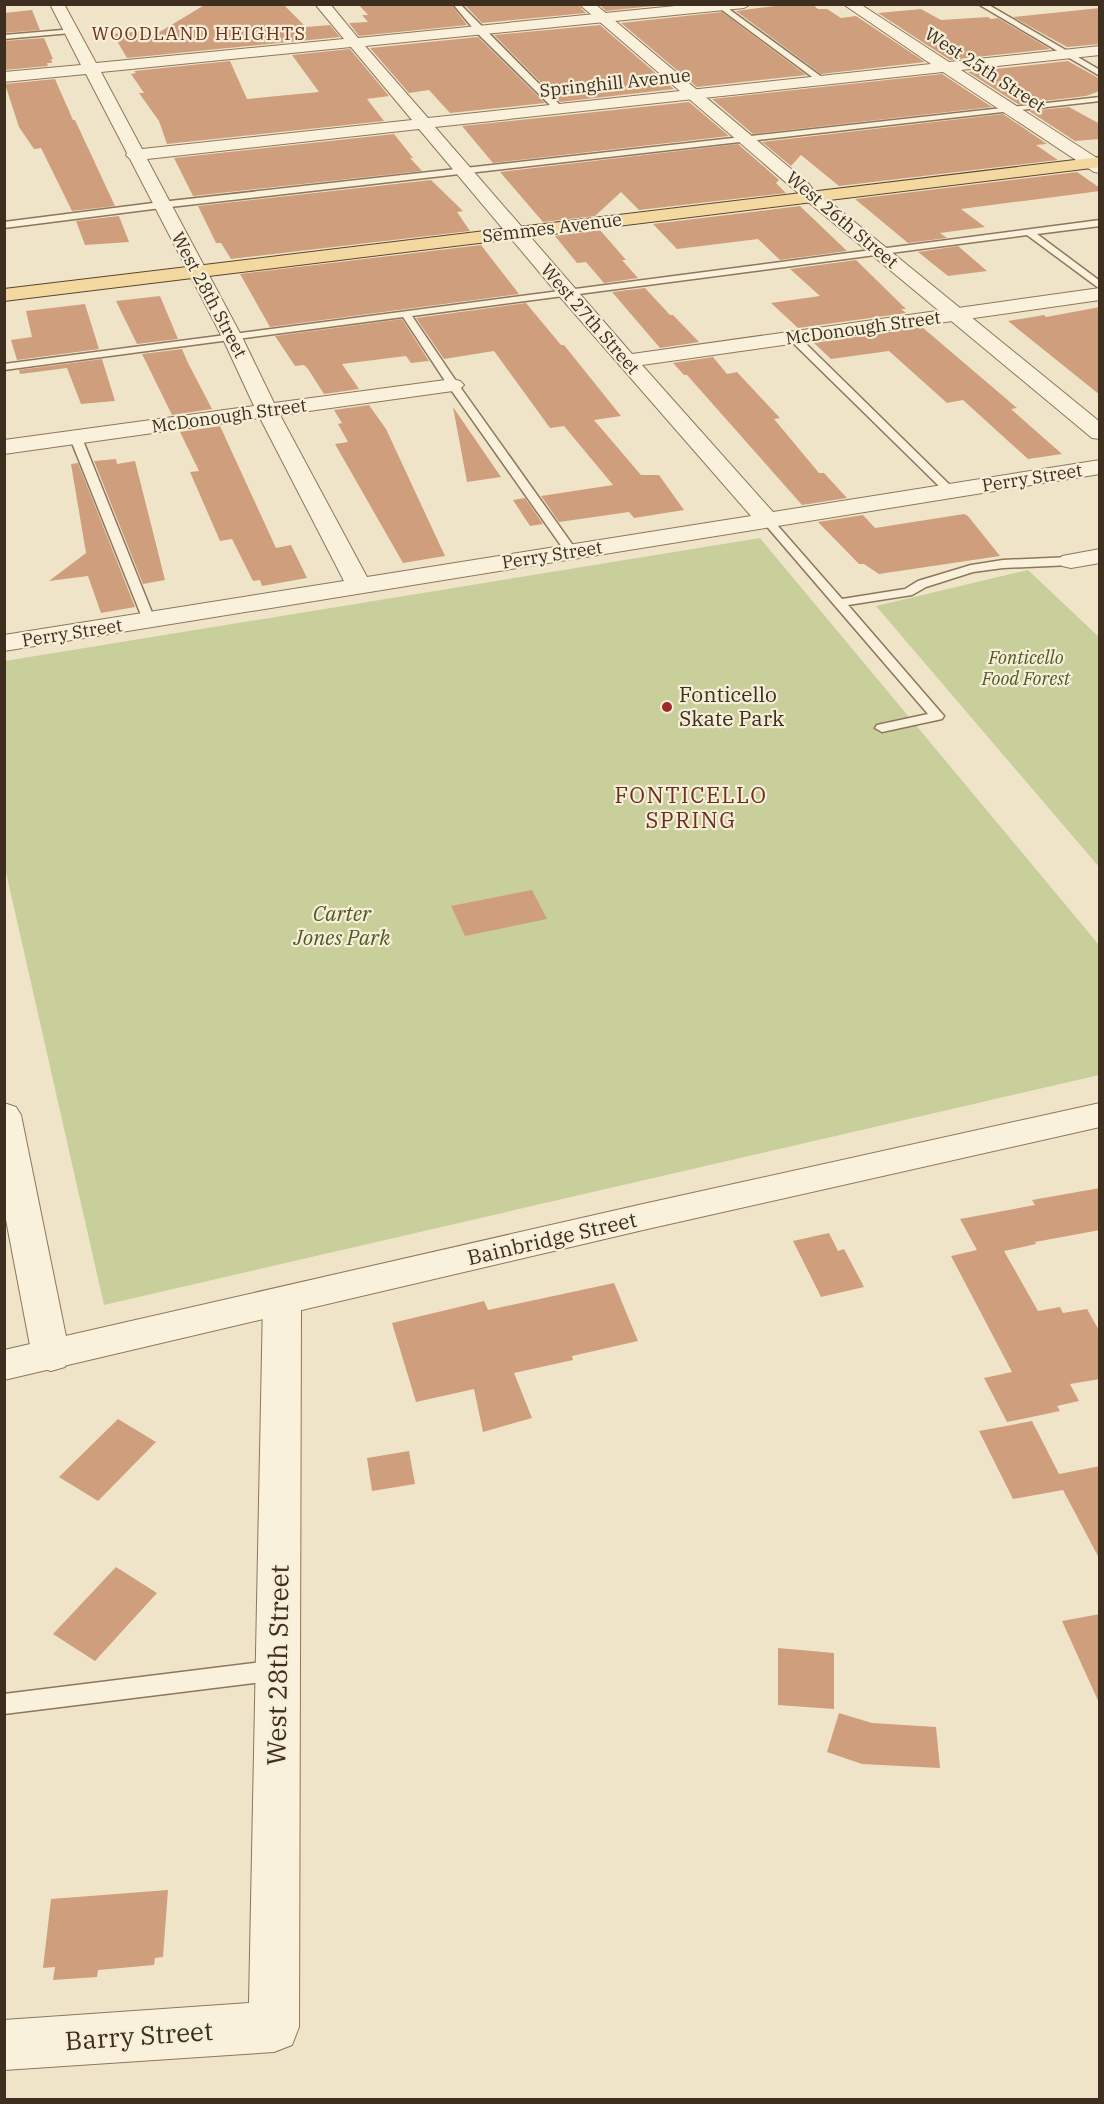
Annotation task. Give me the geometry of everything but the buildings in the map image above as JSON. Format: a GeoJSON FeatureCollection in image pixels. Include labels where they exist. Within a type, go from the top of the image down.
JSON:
{"type":"FeatureCollection","features":[{"type":"Feature","properties":{"kind":"main road","name":"Semmes Avenue"},"geometry":{"type":"LineString","coordinates":[[4,285],[195,267],[808,192],[1094,160]]}},
{"type":"Feature","properties":{"kind":"main road","name":"Semmes Avenue"},"geometry":{"type":"LineString","coordinates":[[4,295],[195,267]]}},
{"type":"Feature","properties":{"kind":"street","name":"West 28th Street"},"geometry":{"type":"LineString","coordinates":[[57,4],[134,155],[232,337],[267,411],[359,586]]}},
{"type":"Feature","properties":{"kind":"street","name":"West 27th Street"},"geometry":{"type":"LineString","coordinates":[[322,4],[568,294],[767,520]]}},
{"type":"Feature","properties":{"kind":"street","name":"West 26th Street"},"geometry":{"type":"LineString","coordinates":[[586,4],[808,192],[1100,433]]}},
{"type":"Feature","properties":{"kind":"street"},"geometry":{"type":"LineString","coordinates":[[4,77],[744,4]]}},
{"type":"Feature","properties":{"kind":"street","name":"West 25th Street"},"geometry":{"type":"LineString","coordinates":[[850,4],[944,67],[1094,160]]}},
{"type":"Feature","properties":{"kind":"street","name":"Springhill Avenue"},"geometry":{"type":"LineString","coordinates":[[134,155],[1100,50]]}},
{"type":"Feature","properties":{"kind":"street","name":"McDonough Street"},"geometry":{"type":"LineString","coordinates":[[627,361],[1100,294]]}},
{"type":"Feature","properties":{"kind":"street","name":"McDonough Street"},"geometry":{"type":"LineString","coordinates":[[4,447],[453,385]]}},
{"type":"Feature","properties":{"kind":"street","name":"Perry Street"},"geometry":{"type":"LineString","coordinates":[[4,644],[1100,467]]}},
{"type":"Feature","properties":{"kind":"street"},"geometry":{"type":"LineString","coordinates":[[1071,561],[1100,556]]}},
{"type":"Feature","properties":{"kind":"street"},"geometry":{"type":"LineString","coordinates":[[4,1115],[51,1356]]}},
{"type":"Feature","properties":{"kind":"street","name":"Bainbridge Street"},"geometry":{"type":"LineString","coordinates":[[4,1365],[1100,1115]]}},
{"type":"Feature","properties":{"kind":"street","name":"West 28th Street"},"geometry":{"type":"LineString","coordinates":[[274,2027],[282,1302]]}},
{"type":"Feature","properties":{"kind":"street","name":"Barry Street"},"geometry":{"type":"LineString","coordinates":[[4,2045],[274,2027]]}},
{"type":"Feature","properties":{"kind":"lane"},"geometry":{"type":"LineString","coordinates":[[456,4],[479,30],[560,109]]}},
{"type":"Feature","properties":{"kind":"lane"},"geometry":{"type":"LineString","coordinates":[[981,4],[1100,74]]}},
{"type":"Feature","properties":{"kind":"lane"},"geometry":{"type":"LineString","coordinates":[[718,6],[822,80]]}},
{"type":"Feature","properties":{"kind":"lane"},"geometry":{"type":"LineString","coordinates":[[4,37],[71,31]]}},
{"type":"Feature","properties":{"kind":"lane"},"geometry":{"type":"LineString","coordinates":[[4,225],[161,204],[1100,99]]}},
{"type":"Feature","properties":{"kind":"lane"},"geometry":{"type":"LineString","coordinates":[[4,367],[1100,224]]}},
{"type":"Feature","properties":{"kind":"lane"},"geometry":{"type":"LineString","coordinates":[[1030,233],[1100,286]]}},
{"type":"Feature","properties":{"kind":"lane"},"geometry":{"type":"LineString","coordinates":[[406,314],[453,385],[571,552]]}},
{"type":"Feature","properties":{"kind":"lane"},"geometry":{"type":"LineString","coordinates":[[794,338],[950,491]]}},
{"type":"Feature","properties":{"kind":"lane"},"geometry":{"type":"LineString","coordinates":[[76,438],[149,620]]}},
{"type":"Feature","properties":{"kind":"lane"},"geometry":{"type":"LineString","coordinates":[[767,520],[937,716],[882,728]]}},
{"type":"Feature","properties":{"kind":"lane"},"geometry":{"type":"LineString","coordinates":[[840,603],[908,592],[922,584],[971,569],[1003,564],[1071,561]]}},
{"type":"Feature","properties":{"kind":"lane"},"geometry":{"type":"LineString","coordinates":[[4,1704],[278,1670]]}},
{"type":"Feature","properties":{"kind":"green space","name":"Carter Jones Park"},"geometry":{"type":"Polygon","coordinates":[[[760,538],[1099,945],[1099,1075],[104,1305],[5,868],[5,661],[760,538]]]}},
{"type":"Feature","properties":{"kind":"green space","name":"Fonticello Food Forest"},"geometry":{"type":"Polygon","coordinates":[[[1028,570],[1099,637],[1099,867],[876,606],[1028,570]]]}},
{"type":"Feature","properties":{"kind":"place","name":"Fonticello Skate Park"},"geometry":{"type":"Point","coordinates":[667,707]}},
{"type":"Feature","properties":{"kind":"district","name":"WOODLAND HEIGHTS"},"geometry":{"type":"Point","coordinates":[199,34]}},
{"type":"Feature","properties":{"kind":"district","name":"FONTICELLO SPRING"},"geometry":{"type":"Point","coordinates":[691,808]}}]}
